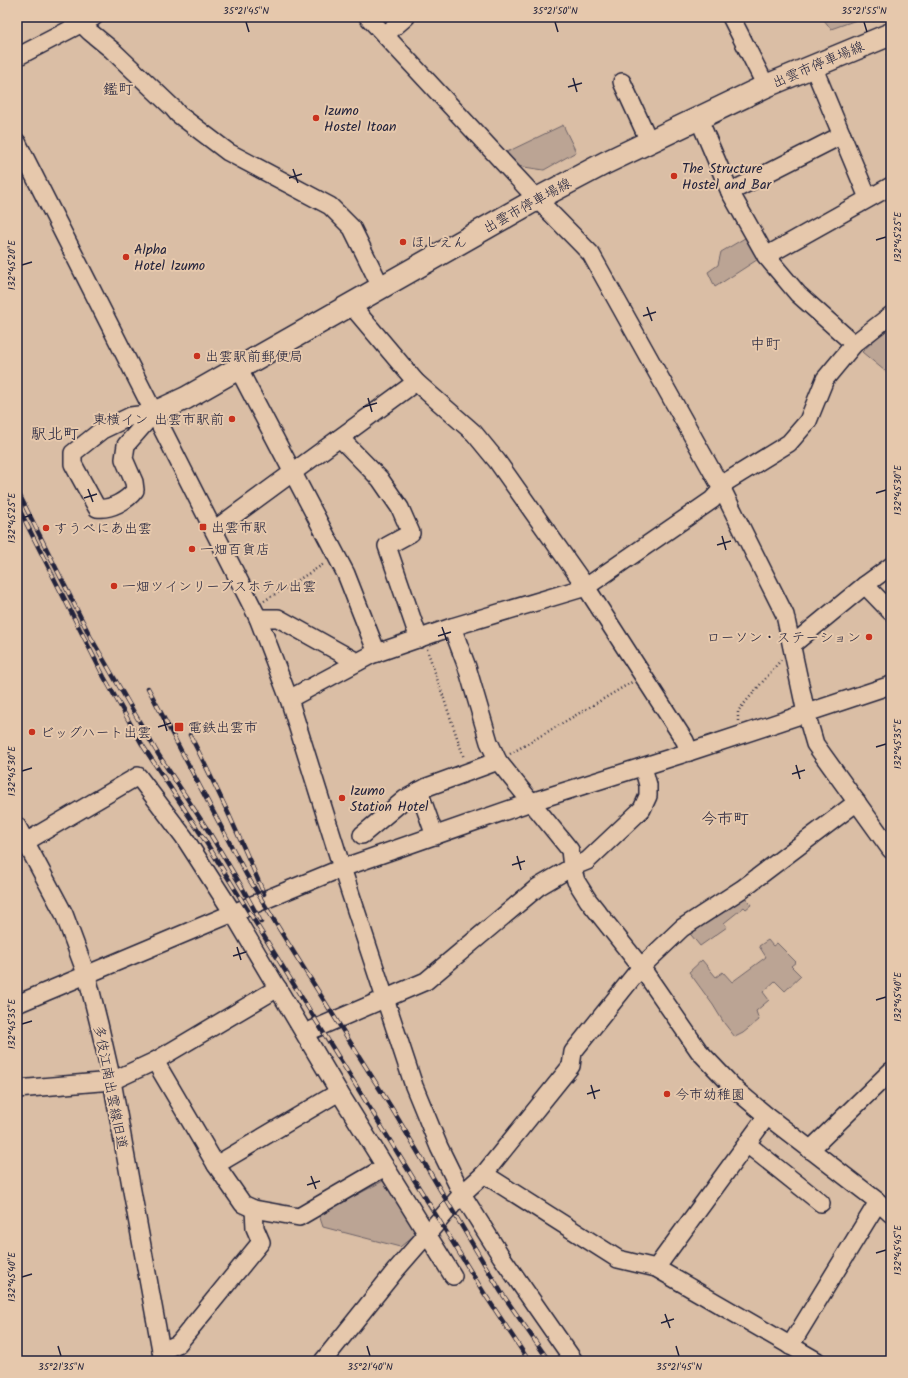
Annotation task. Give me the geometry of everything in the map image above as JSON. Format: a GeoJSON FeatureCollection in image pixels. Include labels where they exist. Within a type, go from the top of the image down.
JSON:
{"type":"FeatureCollection","features":[{"type":"Feature","properties":{"kind":"main road","name":"出雲市停車場線"},"geometry":{"type":"LineString","coordinates":[[154,413],[186,398],[536,199],[649,141],[766,86],[891,34]]}},
{"type":"Feature","properties":{"kind":"street"},"geometry":{"type":"LineString","coordinates":[[368,17],[536,199],[591,254],[722,490],[785,614],[806,713],[815,744],[891,850]]}},
{"type":"Feature","properties":{"kind":"street"},"geometry":{"type":"LineString","coordinates":[[385,35],[406,17]]}},
{"type":"Feature","properties":{"kind":"street"},"geometry":{"type":"LineString","coordinates":[[731,17],[766,86]]}},
{"type":"Feature","properties":{"kind":"street"},"geometry":{"type":"LineString","coordinates":[[17,56],[84,19],[90,32],[112,50],[174,108],[178,114],[228,152],[330,206],[352,228],[381,287]]}},
{"type":"Feature","properties":{"kind":"street"},"geometry":{"type":"LineString","coordinates":[[813,66],[868,198]]}},
{"type":"Feature","properties":{"kind":"street"},"geometry":{"type":"LineString","coordinates":[[622,82],[649,141]]}},
{"type":"Feature","properties":{"kind":"street"},"geometry":{"type":"LineString","coordinates":[[698,118],[730,192],[766,256],[798,294],[854,344]]}},
{"type":"Feature","properties":{"kind":"street"},"geometry":{"type":"LineString","coordinates":[[730,192],[842,135]]}},
{"type":"Feature","properties":{"kind":"street"},"geometry":{"type":"LineString","coordinates":[[17,142],[255,613],[289,700],[384,998],[414,1086],[439,1147],[462,1194],[501,1256],[574,1361]]}},
{"type":"Feature","properties":{"kind":"street"},"geometry":{"type":"LineString","coordinates":[[766,256],[891,186]]}},
{"type":"Feature","properties":{"kind":"street"},"geometry":{"type":"LineString","coordinates":[[351,305],[416,382],[474,433],[497,461],[586,587],[685,741],[689,752]]}},
{"type":"Feature","properties":{"kind":"street"},"geometry":{"type":"LineString","coordinates":[[289,700],[357,662],[377,653],[452,626],[586,587],[712,500],[722,490],[726,482],[789,443],[808,421],[825,379],[854,344],[891,315]]}},
{"type":"Feature","properties":{"kind":"street"},"geometry":{"type":"LineString","coordinates":[[238,368],[346,574],[377,653]]}},
{"type":"Feature","properties":{"kind":"street"},"geometry":{"type":"LineString","coordinates":[[214,530],[416,382]]}},
{"type":"Feature","properties":{"kind":"street"},"geometry":{"type":"LineString","coordinates":[[154,413],[126,445],[124,458],[134,482],[135,490],[130,497],[106,509],[97,508],[73,464],[73,453],[102,430],[131,416],[154,413]]}},
{"type":"Feature","properties":{"kind":"street"},"geometry":{"type":"LineString","coordinates":[[340,438],[380,479],[400,508],[411,533],[388,546],[421,638]]}},
{"type":"Feature","properties":{"kind":"street"},"geometry":{"type":"LineString","coordinates":[[792,645],[865,585],[891,566]]}},
{"type":"Feature","properties":{"kind":"street"},"geometry":{"type":"LineString","coordinates":[[865,585],[891,612]]}},
{"type":"Feature","properties":{"kind":"street"},"geometry":{"type":"LineString","coordinates":[[255,613],[278,618],[357,662]]}},
{"type":"Feature","properties":{"kind":"street"},"geometry":{"type":"LineString","coordinates":[[452,626],[467,667],[489,742],[498,761],[570,850],[572,867],[576,881],[588,900],[641,967],[699,1051],[736,1090],[810,1150],[878,1202],[891,1214]]}},
{"type":"Feature","properties":{"kind":"street"},"geometry":{"type":"LineString","coordinates":[[17,1004],[342,868],[531,802],[643,767],[891,685]]}},
{"type":"Feature","properties":{"kind":"street"},"geometry":{"type":"LineString","coordinates":[[362,835],[405,799],[419,791],[498,761]]}},
{"type":"Feature","properties":{"kind":"street"},"geometry":{"type":"LineString","coordinates":[[305,1033],[426,981],[538,888],[572,867],[587,861],[642,809],[648,796],[648,785],[643,767]]}},
{"type":"Feature","properties":{"kind":"street"},"geometry":{"type":"LineString","coordinates":[[21,844],[138,776],[184,837],[278,988],[385,1167],[454,1276]]}},
{"type":"Feature","properties":{"kind":"street"},"geometry":{"type":"LineString","coordinates":[[419,791],[435,836]]}},
{"type":"Feature","properties":{"kind":"street"},"geometry":{"type":"LineString","coordinates":[[323,1361],[395,1271],[462,1194],[484,1174],[571,1066],[574,1052],[641,967],[682,928],[742,889],[857,802]]}},
{"type":"Feature","properties":{"kind":"street","name":"多伎江南出雲線旧道"},"geometry":{"type":"LineString","coordinates":[[17,826],[21,844],[64,914],[86,976],[112,1081],[162,1356]]}},
{"type":"Feature","properties":{"kind":"street"},"geometry":{"type":"LineString","coordinates":[[17,1090],[112,1081],[155,1060],[278,988]]}},
{"type":"Feature","properties":{"kind":"street"},"geometry":{"type":"LineString","coordinates":[[155,1060],[216,1165],[243,1204],[254,1209],[299,1217],[385,1167]]}},
{"type":"Feature","properties":{"kind":"street"},"geometry":{"type":"LineString","coordinates":[[810,1150],[891,1071]]}},
{"type":"Feature","properties":{"kind":"street"},"geometry":{"type":"LineString","coordinates":[[216,1165],[339,1092]]}},
{"type":"Feature","properties":{"kind":"street"},"geometry":{"type":"LineString","coordinates":[[656,1268],[767,1116]]}},
{"type":"Feature","properties":{"kind":"street"},"geometry":{"type":"LineString","coordinates":[[747,1144],[821,1203]]}},
{"type":"Feature","properties":{"kind":"street"},"geometry":{"type":"LineString","coordinates":[[484,1174],[618,1259],[656,1268],[812,1360]]}},
{"type":"Feature","properties":{"kind":"street"},"geometry":{"type":"LineString","coordinates":[[790,1346],[878,1202]]}},
{"type":"Feature","properties":{"kind":"street"},"geometry":{"type":"LineString","coordinates":[[162,1356],[178,1344],[261,1242],[254,1228],[254,1209]]}},
{"type":"Feature","properties":{"kind":"path"},"geometry":{"type":"LineString","coordinates":[[255,613],[336,556]]}},
{"type":"Feature","properties":{"kind":"path"},"geometry":{"type":"LineString","coordinates":[[421,638],[469,772]]}},
{"type":"Feature","properties":{"kind":"path"},"geometry":{"type":"LineString","coordinates":[[739,735],[738,711],[792,645]]}},
{"type":"Feature","properties":{"kind":"path"},"geometry":{"type":"LineString","coordinates":[[498,761],[642,676]]}},
{"type":"Feature","properties":{"kind":"shaded area"},"geometry":{"type":"Polygon","coordinates":[[[826,17],[865,17],[831,29],[824,20],[826,17]]]}},
{"type":"Feature","properties":{"kind":"shaded area"},"geometry":{"type":"Polygon","coordinates":[[[563,125],[576,152],[544,170],[517,166],[505,153],[563,125]]]}},
{"type":"Feature","properties":{"kind":"shaded area"},"geometry":{"type":"Polygon","coordinates":[[[750,235],[763,256],[715,287],[708,272],[718,265],[721,252],[750,235]]]}},
{"type":"Feature","properties":{"kind":"shaded area"},"geometry":{"type":"Polygon","coordinates":[[[891,324],[891,376],[862,352],[891,324]]]}},
{"type":"Feature","properties":{"kind":"shaded area"},"geometry":{"type":"Polygon","coordinates":[[[742,893],[751,905],[746,909],[744,907],[724,923],[727,927],[700,946],[687,930],[742,893]]]}},
{"type":"Feature","properties":{"kind":"shaded area"},"geometry":{"type":"Polygon","coordinates":[[[768,940],[773,946],[777,943],[796,962],[791,966],[801,976],[785,991],[775,981],[763,992],[769,1000],[756,1011],[759,1020],[743,1033],[735,1037],[689,972],[702,960],[716,977],[723,972],[732,982],[766,957],[759,946],[768,940]]]}},
{"type":"Feature","properties":{"kind":"shaded area"},"geometry":{"type":"Polygon","coordinates":[[[383,1181],[417,1233],[400,1247],[323,1227],[319,1215],[383,1181]]]}},
{"type":"Feature","properties":{"kind":"railway"},"geometry":{"type":"LineString","coordinates":[[17,490],[90,636],[158,754],[209,832],[261,922]]}},
{"type":"Feature","properties":{"kind":"railway"},"geometry":{"type":"LineString","coordinates":[[17,505],[104,677],[143,746],[204,839],[484,1293],[529,1361]]}},
{"type":"Feature","properties":{"kind":"railway"},"geometry":{"type":"LineString","coordinates":[[148,688],[246,874],[391,1107],[501,1292],[549,1361]]}},
{"type":"Feature","properties":{"kind":"railway"},"geometry":{"type":"LineString","coordinates":[[190,735],[210,774],[264,894]]}},
{"type":"Feature","properties":{"kind":"place","name":"Izumo Hostel Itoan"},"geometry":{"type":"Point","coordinates":[316,118]}},
{"type":"Feature","properties":{"kind":"place","name":"The Structure Hostel and Bar"},"geometry":{"type":"Point","coordinates":[674,176]}},
{"type":"Feature","properties":{"kind":"place","name":"ほしえん"},"geometry":{"type":"Point","coordinates":[403,242]}},
{"type":"Feature","properties":{"kind":"place","name":"Alpha Hotel Izumo"},"geometry":{"type":"Point","coordinates":[126,257]}},
{"type":"Feature","properties":{"kind":"place","name":"出雲駅前郵便局"},"geometry":{"type":"Point","coordinates":[197,356]}},
{"type":"Feature","properties":{"kind":"place","name":"東横イン 出雲市駅前"},"geometry":{"type":"Point","coordinates":[232,419]}},
{"type":"Feature","properties":{"kind":"place","name":"出雲市駅"},"geometry":{"type":"Point","coordinates":[203,527]}},
{"type":"Feature","properties":{"kind":"place","name":"すうべにあ出雲"},"geometry":{"type":"Point","coordinates":[46,528]}},
{"type":"Feature","properties":{"kind":"place","name":"一畑百貨店"},"geometry":{"type":"Point","coordinates":[192,549]}},
{"type":"Feature","properties":{"kind":"place","name":"一畑ツインリーブスホテル出雲"},"geometry":{"type":"Point","coordinates":[114,586]}},
{"type":"Feature","properties":{"kind":"place","name":"ローソン・ステーション"},"geometry":{"type":"Point","coordinates":[869,637]}},
{"type":"Feature","properties":{"kind":"place","name":"電鉄出雲市"},"geometry":{"type":"Point","coordinates":[179,727]}},
{"type":"Feature","properties":{"kind":"place","name":"ビッグハート出雲"},"geometry":{"type":"Point","coordinates":[32,732]}},
{"type":"Feature","properties":{"kind":"place","name":"Izumo Station Hotel"},"geometry":{"type":"Point","coordinates":[342,798]}},
{"type":"Feature","properties":{"kind":"place","name":"今市幼稚園"},"geometry":{"type":"Point","coordinates":[667,1094]}},
{"type":"Feature","properties":{"kind":"district","name":"鑑町"},"geometry":{"type":"Point","coordinates":[118,89]}},
{"type":"Feature","properties":{"kind":"district","name":"中町"},"geometry":{"type":"Point","coordinates":[765,344]}},
{"type":"Feature","properties":{"kind":"district","name":"駅北町"},"geometry":{"type":"Point","coordinates":[55,433]}},
{"type":"Feature","properties":{"kind":"district","name":"今市町"},"geometry":{"type":"Point","coordinates":[725,818]}}]}
